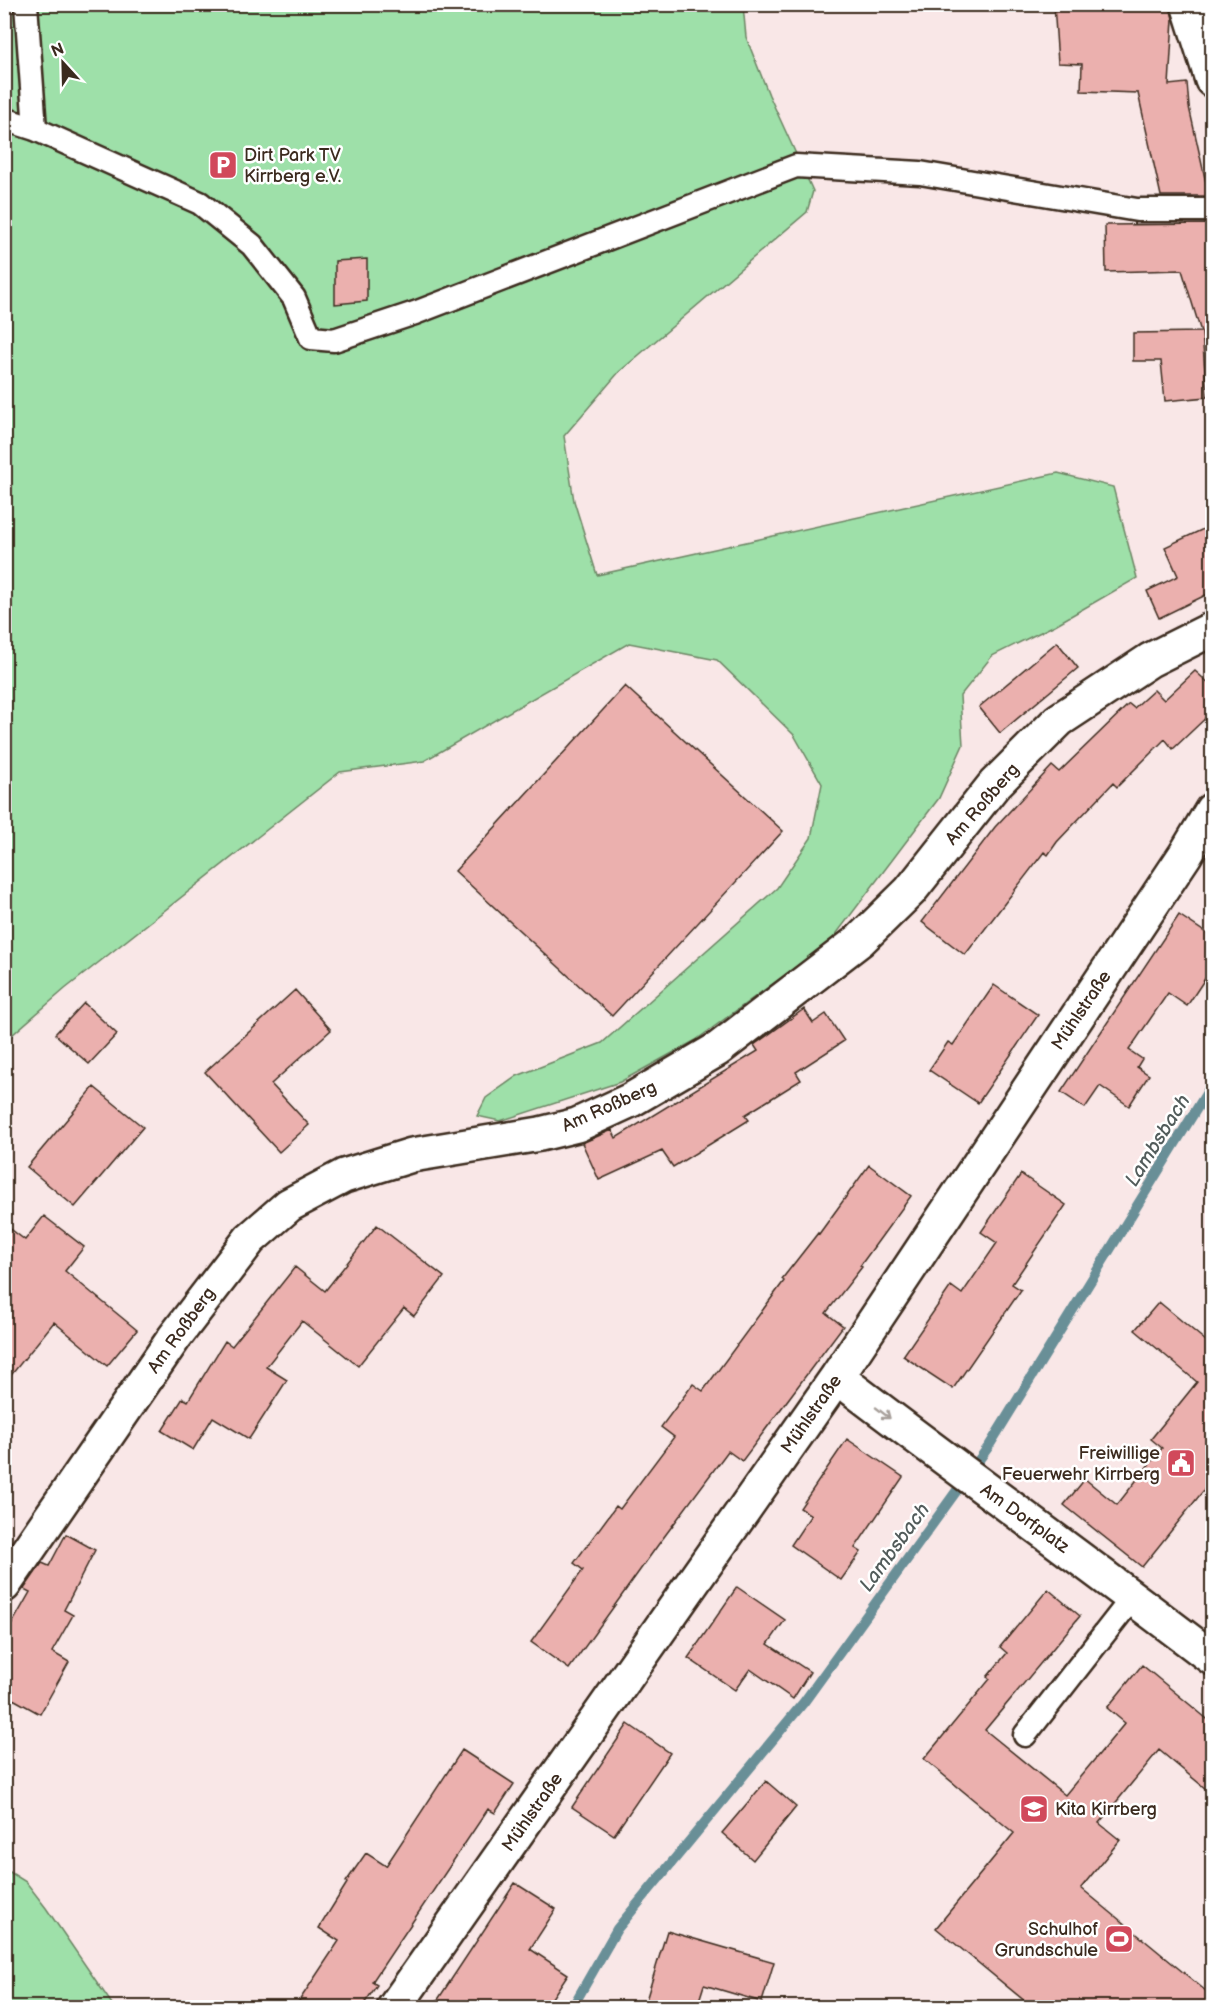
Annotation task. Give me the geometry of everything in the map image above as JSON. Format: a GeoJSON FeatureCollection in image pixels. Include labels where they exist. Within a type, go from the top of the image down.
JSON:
{"type":"FeatureCollection","features":[{"type":"Feature","properties":{"kind":"street"},"geometry":{"type":"LineString","coordinates":[[1188,4],[1212,80]]}},
{"type":"Feature","properties":{"kind":"street","name":"Am Roßberg"},"geometry":{"type":"LineString","coordinates":[[4,1585],[174,1338],[249,1239],[289,1206],[344,1176],[412,1155],[540,1134],[577,1125],[631,1100],[718,1049],[860,940],[910,891],[994,785],[1059,720],[1149,660],[1212,629]]}},
{"type":"Feature","properties":{"kind":"street","name":"Mühlstraße"},"geometry":{"type":"LineString","coordinates":[[394,2007],[837,1377],[1185,855],[1212,810]]}},
{"type":"Feature","properties":{"kind":"street","name":"Am Dorfplatz"},"geometry":{"type":"LineString","coordinates":[[837,1377],[950,1464],[1133,1597],[1212,1658]]}},
{"type":"Feature","properties":{"kind":"lane"},"geometry":{"type":"LineString","coordinates":[[26,4],[35,129]]}},
{"type":"Feature","properties":{"kind":"lane"},"geometry":{"type":"LineString","coordinates":[[4,119],[35,129],[200,203],[252,245],[294,298],[311,338],[334,340],[415,313],[796,166],[920,173],[1137,210],[1212,210]]}},
{"type":"Feature","properties":{"kind":"lane"},"geometry":{"type":"LineString","coordinates":[[1025,1735],[1133,1597]]}},
{"type":"Feature","properties":{"kind":"green space"},"geometry":{"type":"Polygon","coordinates":[[[5,5],[743,5],[746,37],[769,95],[813,191],[807,212],[619,372],[564,436],[574,501],[597,575],[1058,473],[1113,487],[1137,578],[1055,625],[992,656],[960,696],[963,745],[939,798],[831,941],[696,1040],[620,1082],[500,1121],[477,1116],[486,1098],[517,1076],[602,1043],[777,888],[811,838],[822,784],[794,735],[717,660],[629,643],[424,761],[340,772],[65,989],[5,1041],[5,5]]]}},
{"type":"Feature","properties":{"kind":"green space"},"geometry":{"type":"Polygon","coordinates":[[[5,1869],[26,1882],[114,2007],[5,2007],[5,1869]]]}},
{"type":"Feature","properties":{"kind":"building"},"geometry":{"type":"Polygon","coordinates":[[[1054,4],[1170,4],[1173,19],[1169,85],[1187,83],[1189,107],[1209,196],[1161,196],[1138,93],[1081,91],[1082,64],[1058,63],[1054,4]]]}},
{"type":"Feature","properties":{"kind":"building"},"geometry":{"type":"Polygon","coordinates":[[[1212,224],[1212,344],[1206,346],[1202,333],[1207,397],[1165,401],[1161,361],[1133,361],[1133,333],[1201,332],[1182,270],[1106,272],[1105,225],[1212,224]]]}},
{"type":"Feature","properties":{"kind":"building"},"geometry":{"type":"Polygon","coordinates":[[[367,259],[367,301],[335,304],[335,261],[367,259]]]}},
{"type":"Feature","properties":{"kind":"building"},"geometry":{"type":"Polygon","coordinates":[[[1212,525],[1212,592],[1159,618],[1147,591],[1178,576],[1165,547],[1212,525]]]}},
{"type":"Feature","properties":{"kind":"building"},"geometry":{"type":"Polygon","coordinates":[[[1057,642],[1078,668],[1000,733],[979,707],[1057,642]]]}},
{"type":"Feature","properties":{"kind":"building"},"geometry":{"type":"Polygon","coordinates":[[[1195,671],[1212,686],[1212,712],[1173,749],[1165,739],[1117,787],[1113,783],[1057,842],[1048,855],[1044,852],[965,955],[922,922],[995,827],[1052,766],[1059,772],[1129,704],[1134,708],[1154,690],[1164,700],[1195,671]]]}},
{"type":"Feature","properties":{"kind":"building"},"geometry":{"type":"Polygon","coordinates":[[[625,686],[783,831],[612,1016],[455,871],[625,686]]]}},
{"type":"Feature","properties":{"kind":"building"},"geometry":{"type":"Polygon","coordinates":[[[1179,915],[1212,937],[1212,968],[1187,1006],[1168,993],[1129,1050],[1142,1059],[1137,1067],[1149,1075],[1129,1106],[1100,1086],[1085,1108],[1061,1092],[1179,915]]]}},
{"type":"Feature","properties":{"kind":"building"},"geometry":{"type":"Polygon","coordinates":[[[994,985],[1038,1015],[978,1103],[929,1070],[948,1042],[953,1045],[994,985]]]}},
{"type":"Feature","properties":{"kind":"building"},"geometry":{"type":"Polygon","coordinates":[[[295,990],[331,1030],[271,1084],[309,1125],[279,1152],[205,1072],[295,990]]]}},
{"type":"Feature","properties":{"kind":"building"},"geometry":{"type":"Polygon","coordinates":[[[84,1003],[117,1034],[89,1064],[55,1034],[84,1003]]]}},
{"type":"Feature","properties":{"kind":"building"},"geometry":{"type":"Polygon","coordinates":[[[804,1009],[813,1023],[826,1014],[844,1041],[796,1072],[801,1080],[745,1115],[749,1120],[673,1167],[662,1151],[599,1180],[582,1143],[612,1130],[616,1138],[758,1051],[754,1045],[804,1009]]]}},
{"type":"Feature","properties":{"kind":"building"},"geometry":{"type":"Polygon","coordinates":[[[94,1087],[143,1127],[75,1207],[27,1167],[94,1087]]]}},
{"type":"Feature","properties":{"kind":"building"},"geometry":{"type":"Polygon","coordinates":[[[869,1165],[911,1196],[860,1266],[862,1267],[826,1313],[843,1326],[742,1461],[728,1451],[569,1669],[531,1642],[583,1570],[574,1563],[616,1506],[620,1509],[674,1437],[661,1427],[693,1384],[703,1391],[784,1281],[782,1279],[819,1234],[869,1165]]]}},
{"type":"Feature","properties":{"kind":"building"},"geometry":{"type":"Polygon","coordinates":[[[1021,1174],[1066,1205],[1012,1284],[1021,1290],[953,1389],[903,1356],[951,1286],[962,1294],[997,1243],[981,1232],[1021,1174]]]}},
{"type":"Feature","properties":{"kind":"building"},"geometry":{"type":"Polygon","coordinates":[[[44,1216],[84,1247],[65,1271],[137,1330],[107,1366],[54,1322],[4,1384],[4,1224],[25,1240],[44,1216]]]}},
{"type":"Feature","properties":{"kind":"building"},"geometry":{"type":"Polygon","coordinates":[[[377,1225],[444,1277],[414,1316],[404,1308],[358,1366],[302,1321],[266,1367],[287,1380],[249,1439],[213,1417],[193,1450],[162,1431],[183,1398],[188,1401],[225,1341],[232,1346],[295,1267],[325,1291],[377,1225]]]}},
{"type":"Feature","properties":{"kind":"building","name":"Freiwillige Feuerwehr Kirrberg"},"geometry":{"type":"Polygon","coordinates":[[[1159,1302],[1212,1346],[1212,1480],[1142,1567],[1064,1505],[1085,1479],[1117,1505],[1162,1448],[1151,1439],[1197,1382],[1135,1330],[1159,1302]]]}},
{"type":"Feature","properties":{"kind":"building"},"geometry":{"type":"Polygon","coordinates":[[[847,1439],[903,1477],[855,1548],[861,1552],[841,1580],[791,1545],[811,1515],[800,1508],[847,1439]]]}},
{"type":"Feature","properties":{"kind":"building"},"geometry":{"type":"Polygon","coordinates":[[[66,1534],[95,1550],[64,1610],[73,1615],[52,1652],[69,1662],[40,1714],[4,1694],[4,1638],[30,1592],[24,1589],[42,1563],[49,1566],[66,1534]]]}},
{"type":"Feature","properties":{"kind":"building"},"geometry":{"type":"Polygon","coordinates":[[[737,1587],[785,1620],[768,1644],[810,1672],[793,1699],[750,1669],[735,1690],[688,1658],[737,1587]]]}},
{"type":"Feature","properties":{"kind":"building"},"geometry":{"type":"Polygon","coordinates":[[[1048,1589],[1080,1616],[985,1730],[1065,1795],[1125,1723],[1107,1708],[1142,1665],[1212,1723],[1212,1794],[1159,1750],[1099,1823],[1120,1840],[1081,1888],[1212,1996],[1212,2007],[1032,2007],[936,1928],[1014,1833],[924,1759],[990,1679],[987,1677],[1007,1653],[1000,1647],[1048,1589]]]}},
{"type":"Feature","properties":{"kind":"building"},"geometry":{"type":"Polygon","coordinates":[[[628,1724],[670,1753],[614,1835],[572,1807],[628,1724]]]}},
{"type":"Feature","properties":{"kind":"building"},"geometry":{"type":"Polygon","coordinates":[[[462,1750],[514,1784],[495,1813],[488,1809],[372,1982],[377,1985],[362,2007],[295,2007],[339,1941],[319,1928],[346,1882],[366,1853],[386,1866],[462,1750]]]}},
{"type":"Feature","properties":{"kind":"building"},"geometry":{"type":"Polygon","coordinates":[[[766,1781],[796,1807],[753,1860],[722,1833],[766,1781]]]}},
{"type":"Feature","properties":{"kind":"building"},"geometry":{"type":"Polygon","coordinates":[[[515,1883],[556,1909],[530,1949],[568,1974],[546,2007],[433,2007],[515,1883]]]}},
{"type":"Feature","properties":{"kind":"building"},"geometry":{"type":"Polygon","coordinates":[[[667,1931],[774,1962],[762,2002],[704,1985],[697,2007],[644,2007],[667,1931]]]}},
{"type":"Feature","properties":{"kind":"waterway","name":"Lambsbach"},"geometry":{"type":"LineString","coordinates":[[572,2008],[617,1929],[804,1702],[989,1446],[1212,1084]]}},
{"type":"Feature","properties":{"kind":"place","name":"Dirt Park TV Kirrberg e.V."},"geometry":{"type":"Point","coordinates":[223,165]}},
{"type":"Feature","properties":{"kind":"place","name":"Freiwillige Feuerwehr Kirrberg"},"geometry":{"type":"Point","coordinates":[1181,1463]}},
{"type":"Feature","properties":{"kind":"place","name":"Kita Kirrberg"},"geometry":{"type":"Point","coordinates":[1034,1809]}},
{"type":"Feature","properties":{"kind":"place","name":"Schulhof Grundschule"},"geometry":{"type":"Point","coordinates":[1119,1939]}}]}
